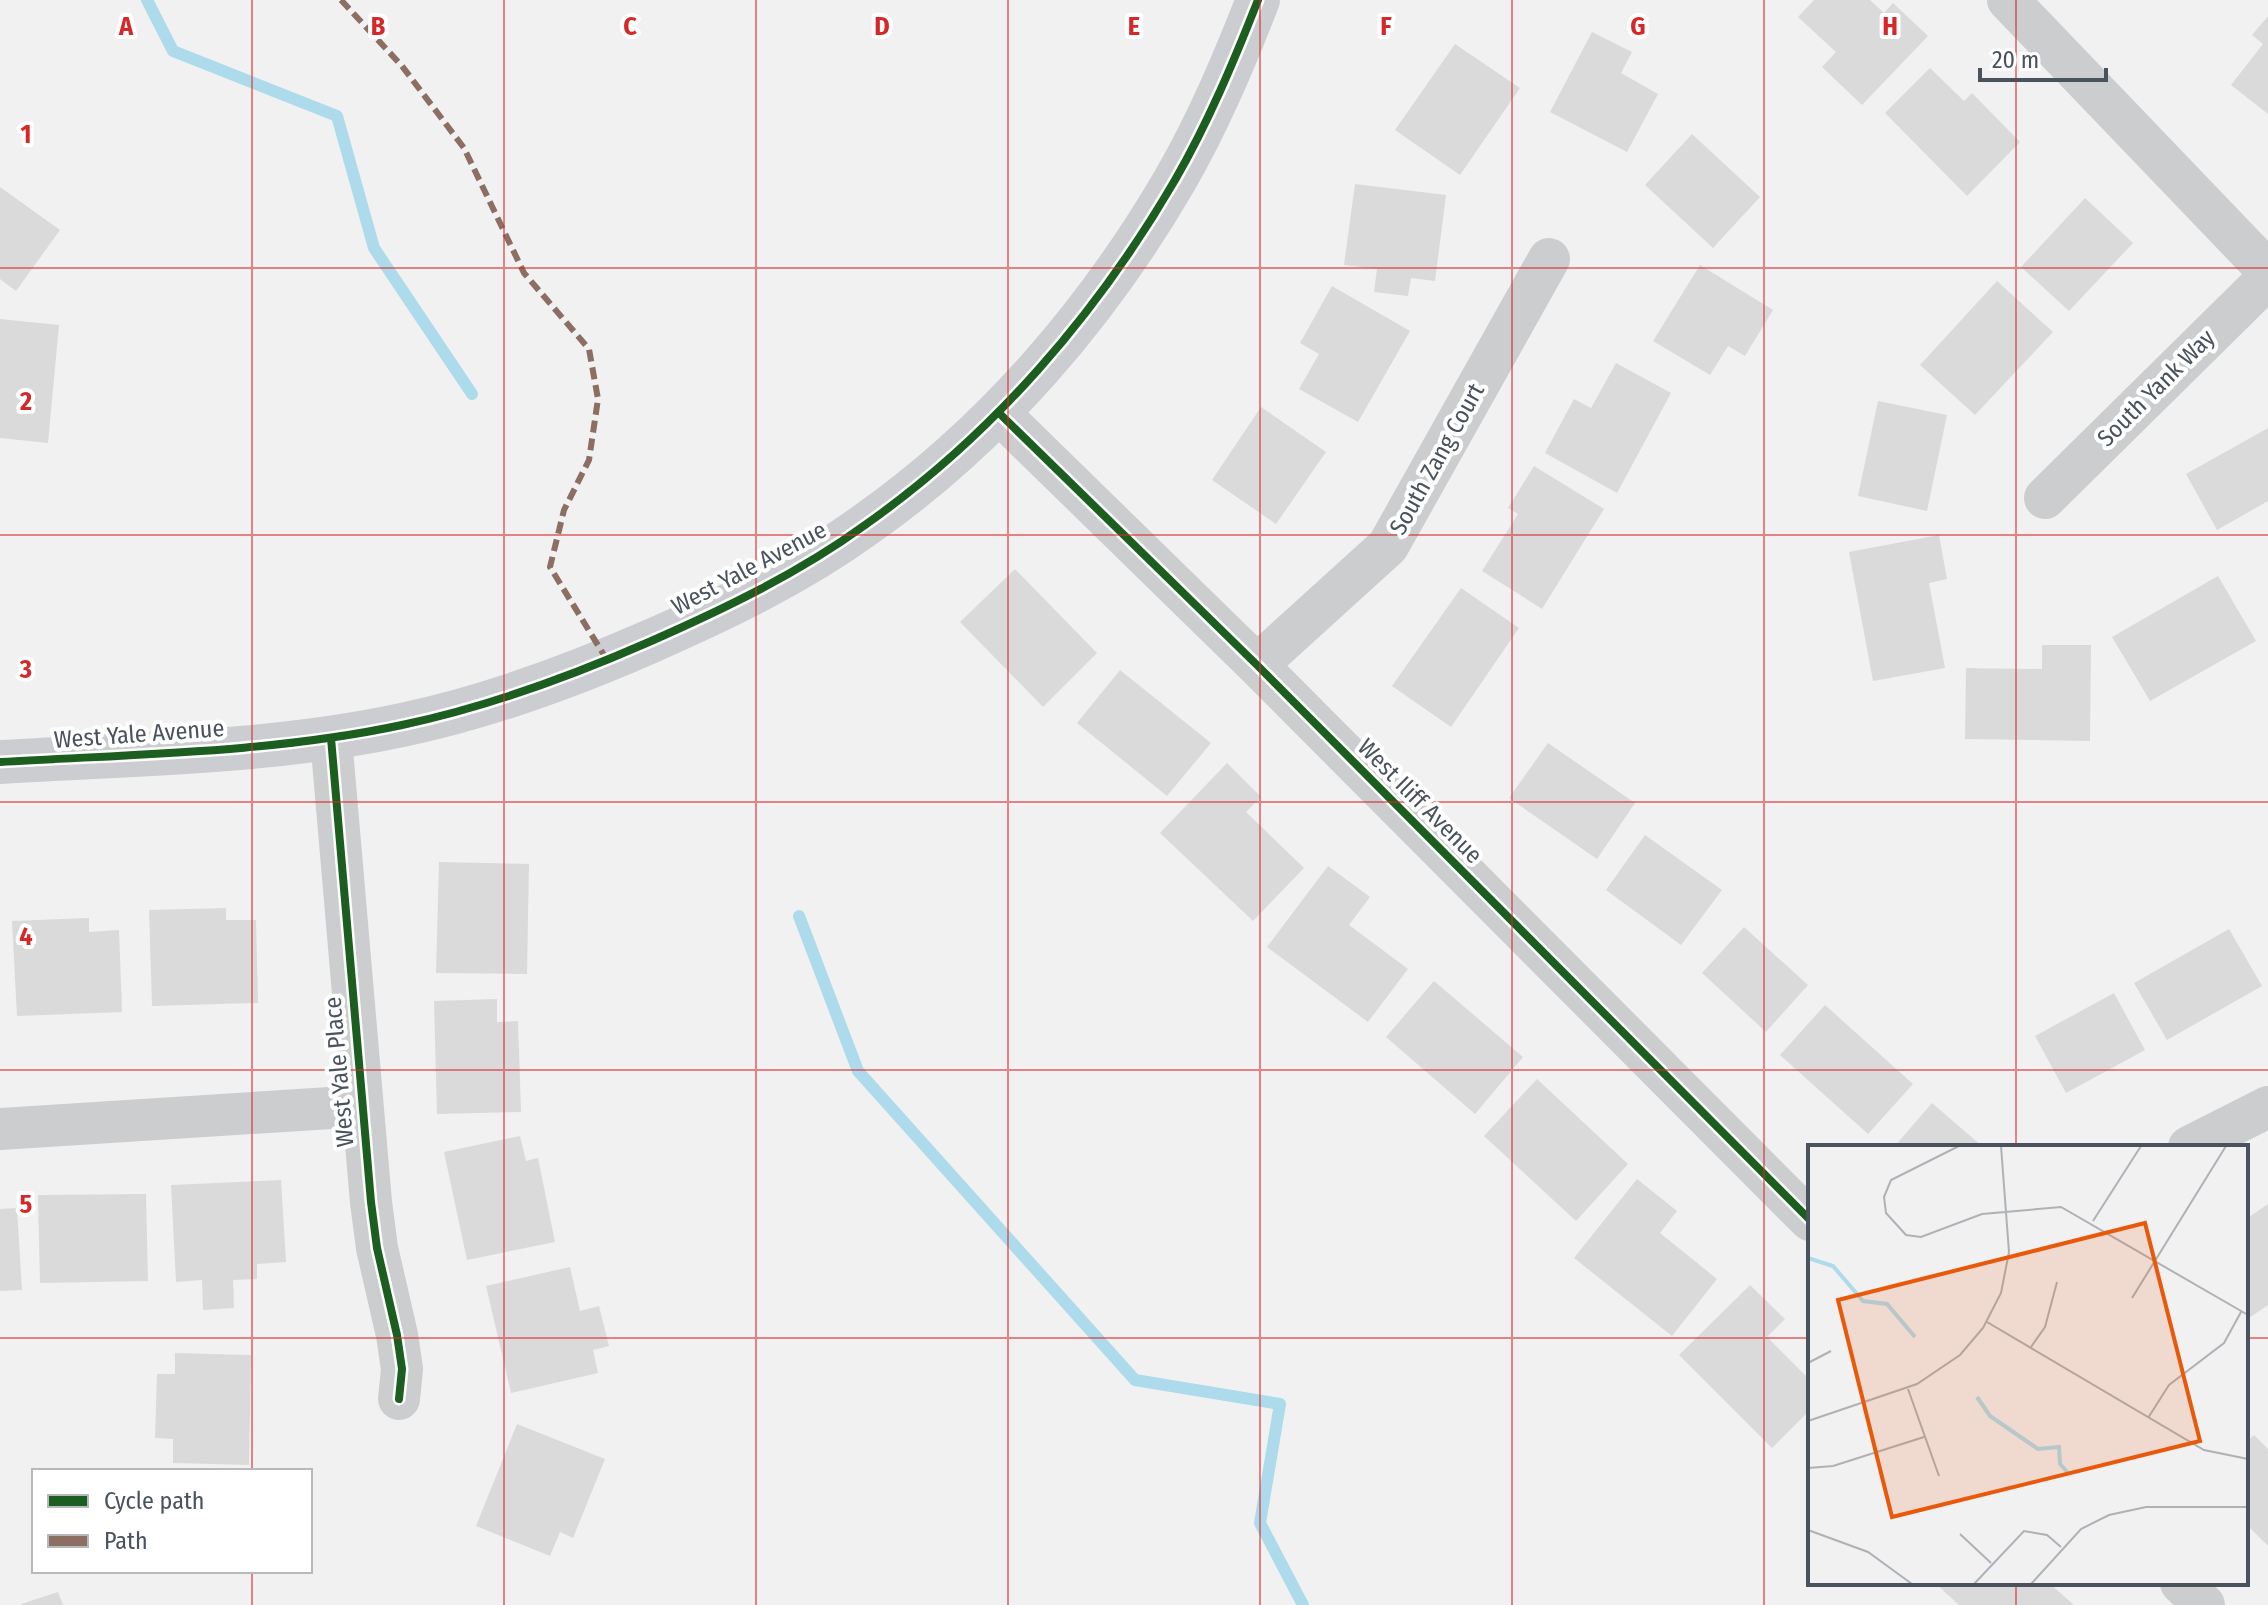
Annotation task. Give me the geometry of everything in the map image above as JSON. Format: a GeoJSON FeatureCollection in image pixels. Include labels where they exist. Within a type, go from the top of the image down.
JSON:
{"type":"FeatureCollection","features":[{"type":"Feature","properties":{"kind":"street","name":"West Yale Avenue"},"geometry":{"type":"LineString","coordinates":[[0,762],[262,746],[403,725],[533,689],[607,660],[738,601],[811,560],[914,490],[961,449],[999,413],[1070,332],[1142,235],[1178,176],[1258,0]]}},
{"type":"Feature","properties":{"kind":"street"},"geometry":{"type":"LineString","coordinates":[[2008,0],[2268,271]]}},
{"type":"Feature","properties":{"kind":"street","name":"South Zang Court"},"geometry":{"type":"LineString","coordinates":[[1257,665],[1388,546],[1549,259]]}},
{"type":"Feature","properties":{"kind":"street","name":"South Yank Way"},"geometry":{"type":"LineString","coordinates":[[2045,498],[2268,278]]}},
{"type":"Feature","properties":{"kind":"street","name":"West Iliff Avenue"},"geometry":{"type":"LineString","coordinates":[[999,413],[1257,665],[1808,1218]]}},
{"type":"Feature","properties":{"kind":"street","name":"West Yale Place"},"geometry":{"type":"LineString","coordinates":[[331,738],[362,1106],[377,1248],[402,1369],[399,1399]]}},
{"type":"Feature","properties":{"kind":"street","name":"West Yale Place"},"geometry":{"type":"LineString","coordinates":[[0,1129],[362,1106]]}},
{"type":"Feature","properties":{"kind":"street"},"geometry":{"type":"LineString","coordinates":[[2193,1145],[2268,1107]]}},
{"type":"Feature","properties":{"kind":"street"},"geometry":{"type":"LineString","coordinates":[[2183,1585],[2204,1605]]}},
{"type":"Feature","properties":{"kind":"building"},"geometry":{"type":"Polygon","coordinates":[[[1814,0],[1870,0],[1884,13],[1893,3],[1928,36],[1862,105],[1822,67],[1836,52],[1798,17],[1814,0]]]}},
{"type":"Feature","properties":{"kind":"building"},"geometry":{"type":"Polygon","coordinates":[[[2268,16],[2268,114],[2231,85],[2263,44],[2252,35],[2268,16]]]}},
{"type":"Feature","properties":{"kind":"building"},"geometry":{"type":"Polygon","coordinates":[[[1592,32],[1632,52],[1621,73],[1658,94],[1627,152],[1550,112],[1592,32]]]}},
{"type":"Feature","properties":{"kind":"building"},"geometry":{"type":"Polygon","coordinates":[[[1455,44],[1520,88],[1460,175],[1395,130],[1455,44]]]}},
{"type":"Feature","properties":{"kind":"building"},"geometry":{"type":"Polygon","coordinates":[[[1930,68],[1964,101],[1972,93],[2020,142],[1967,196],[1885,113],[1930,68]]]}},
{"type":"Feature","properties":{"kind":"building"},"geometry":{"type":"Polygon","coordinates":[[[1692,134],[1760,197],[1713,248],[1645,185],[1692,134]]]}},
{"type":"Feature","properties":{"kind":"building"},"geometry":{"type":"Polygon","coordinates":[[[1355,184],[1446,195],[1435,281],[1411,278],[1408,296],[1374,292],[1377,269],[1344,265],[1355,184]]]}},
{"type":"Feature","properties":{"kind":"building"},"geometry":{"type":"Polygon","coordinates":[[[0,187],[60,230],[16,291],[0,279],[0,187]]]}},
{"type":"Feature","properties":{"kind":"building"},"geometry":{"type":"Polygon","coordinates":[[[2085,198],[2133,243],[2069,311],[2021,267],[2085,198]]]}},
{"type":"Feature","properties":{"kind":"building"},"geometry":{"type":"Polygon","coordinates":[[[1700,265],[1773,310],[1745,356],[1728,346],[1710,375],[1653,341],[1700,265]]]}},
{"type":"Feature","properties":{"kind":"building"},"geometry":{"type":"Polygon","coordinates":[[[1997,281],[2053,332],[1975,415],[1920,365],[1997,281]]]}},
{"type":"Feature","properties":{"kind":"building"},"geometry":{"type":"Polygon","coordinates":[[[1332,286],[1410,331],[1358,422],[1299,389],[1319,354],[1300,343],[1332,286]]]}},
{"type":"Feature","properties":{"kind":"building"},"geometry":{"type":"Polygon","coordinates":[[[0,319],[59,325],[48,443],[0,438],[0,319]]]}},
{"type":"Feature","properties":{"kind":"building"},"geometry":{"type":"Polygon","coordinates":[[[1616,363],[1671,393],[1617,493],[1545,453],[1574,399],[1591,408],[1616,363]]]}},
{"type":"Feature","properties":{"kind":"building"},"geometry":{"type":"Polygon","coordinates":[[[1878,401],[1947,415],[1927,511],[1858,496],[1878,401]]]}},
{"type":"Feature","properties":{"kind":"building"},"geometry":{"type":"Polygon","coordinates":[[[1261,407],[1326,452],[1276,524],[1212,480],[1261,407]]]}},
{"type":"Feature","properties":{"kind":"building"},"geometry":{"type":"Polygon","coordinates":[[[2268,428],[2268,501],[2217,530],[2186,474],[2268,428]]]}},
{"type":"Feature","properties":{"kind":"building"},"geometry":{"type":"Polygon","coordinates":[[[1534,466],[1604,509],[1542,609],[1482,571],[1518,514],[1508,508],[1534,466]]]}},
{"type":"Feature","properties":{"kind":"building"},"geometry":{"type":"Polygon","coordinates":[[[1939,535],[1947,579],[1929,583],[1945,668],[1873,681],[1849,552],[1939,535]]]}},
{"type":"Feature","properties":{"kind":"building"},"geometry":{"type":"Polygon","coordinates":[[[1015,569],[1097,653],[1043,707],[960,622],[1015,569]]]}},
{"type":"Feature","properties":{"kind":"building"},"geometry":{"type":"Polygon","coordinates":[[[2218,576],[2256,641],[2150,701],[2112,637],[2218,576]]]}},
{"type":"Feature","properties":{"kind":"building"},"geometry":{"type":"Polygon","coordinates":[[[1461,588],[1519,628],[1451,727],[1392,686],[1461,588]]]}},
{"type":"Feature","properties":{"kind":"building"},"geometry":{"type":"Polygon","coordinates":[[[2042,645],[2091,645],[2090,741],[1965,739],[1966,668],[2042,669],[2042,645]]]}},
{"type":"Feature","properties":{"kind":"building"},"geometry":{"type":"Polygon","coordinates":[[[1120,670],[1211,743],[1167,796],[1077,723],[1120,670]]]}},
{"type":"Feature","properties":{"kind":"building"},"geometry":{"type":"Polygon","coordinates":[[[1548,743],[1635,803],[1597,859],[1509,798],[1548,743]]]}},
{"type":"Feature","properties":{"kind":"building"},"geometry":{"type":"Polygon","coordinates":[[[1227,763],[1261,797],[1246,812],[1304,868],[1253,921],[1160,833],[1227,763]]]}},
{"type":"Feature","properties":{"kind":"building"},"geometry":{"type":"Polygon","coordinates":[[[1645,835],[1722,890],[1681,945],[1606,890],[1645,835]]]}},
{"type":"Feature","properties":{"kind":"building"},"geometry":{"type":"Polygon","coordinates":[[[439,862],[529,864],[527,974],[436,973],[439,862]]]}},
{"type":"Feature","properties":{"kind":"building"},"geometry":{"type":"Polygon","coordinates":[[[1328,866],[1370,897],[1349,925],[1408,969],[1368,1022],[1267,947],[1328,866]]]}},
{"type":"Feature","properties":{"kind":"building"},"geometry":{"type":"Polygon","coordinates":[[[226,908],[226,920],[256,920],[258,1003],[152,1006],[149,910],[226,908]]]}},
{"type":"Feature","properties":{"kind":"building"},"geometry":{"type":"Polygon","coordinates":[[[89,918],[89,932],[119,930],[122,1012],[17,1016],[12,921],[89,918]]]}},
{"type":"Feature","properties":{"kind":"building"},"geometry":{"type":"Polygon","coordinates":[[[1744,927],[1808,985],[1766,1032],[1702,973],[1744,927]]]}},
{"type":"Feature","properties":{"kind":"building"},"geometry":{"type":"Polygon","coordinates":[[[2229,929],[2262,986],[2167,1040],[2134,983],[2229,929]]]}},
{"type":"Feature","properties":{"kind":"building"},"geometry":{"type":"Polygon","coordinates":[[[1434,981],[1523,1057],[1475,1114],[1386,1037],[1434,981]]]}},
{"type":"Feature","properties":{"kind":"building"},"geometry":{"type":"Polygon","coordinates":[[[2114,993],[2145,1050],[2066,1093],[2035,1036],[2114,993]]]}},
{"type":"Feature","properties":{"kind":"building"},"geometry":{"type":"Polygon","coordinates":[[[497,999],[497,1022],[518,1021],[521,1112],[437,1114],[434,1001],[497,999]]]}},
{"type":"Feature","properties":{"kind":"building"},"geometry":{"type":"Polygon","coordinates":[[[1825,1005],[1913,1084],[1868,1134],[1780,1055],[1825,1005]]]}},
{"type":"Feature","properties":{"kind":"building"},"geometry":{"type":"Polygon","coordinates":[[[1537,1079],[1628,1164],[1576,1221],[1484,1136],[1537,1079]]]}},
{"type":"Feature","properties":{"kind":"building"},"geometry":{"type":"Polygon","coordinates":[[[1932,1103],[1981,1145],[1896,1145],[1932,1103]]]}},
{"type":"Feature","properties":{"kind":"building"},"geometry":{"type":"Polygon","coordinates":[[[520,1136],[526,1161],[538,1158],[555,1242],[467,1260],[444,1152],[520,1136]]]}},
{"type":"Feature","properties":{"kind":"building"},"geometry":{"type":"Polygon","coordinates":[[[1637,1179],[1677,1211],[1660,1233],[1717,1279],[1672,1336],[1574,1258],[1637,1179]]]}},
{"type":"Feature","properties":{"kind":"building"},"geometry":{"type":"Polygon","coordinates":[[[281,1180],[286,1262],[257,1264],[257,1279],[233,1280],[234,1308],[203,1310],[202,1280],[176,1282],[171,1185],[281,1180]]]}},
{"type":"Feature","properties":{"kind":"building"},"geometry":{"type":"Polygon","coordinates":[[[146,1194],[148,1281],[40,1283],[38,1195],[146,1194]]]}},
{"type":"Feature","properties":{"kind":"building"},"geometry":{"type":"Polygon","coordinates":[[[2268,1204],[2268,1305],[2248,1319],[2248,1218],[2268,1204]]]}},
{"type":"Feature","properties":{"kind":"building"},"geometry":{"type":"Polygon","coordinates":[[[17,1208],[22,1290],[0,1291],[0,1209],[17,1208]]]}},
{"type":"Feature","properties":{"kind":"building"},"geometry":{"type":"Polygon","coordinates":[[[570,1267],[580,1311],[599,1306],[609,1346],[593,1350],[598,1373],[511,1393],[486,1286],[570,1267]]]}},
{"type":"Feature","properties":{"kind":"building"},"geometry":{"type":"Polygon","coordinates":[[[1750,1285],[1785,1319],[1767,1337],[1808,1378],[1808,1412],[1772,1448],[1679,1355],[1750,1285]]]}},
{"type":"Feature","properties":{"kind":"building"},"geometry":{"type":"Polygon","coordinates":[[[175,1353],[251,1355],[249,1465],[173,1463],[173,1439],[155,1438],[157,1374],[175,1374],[175,1353]]]}},
{"type":"Feature","properties":{"kind":"building"},"geometry":{"type":"Polygon","coordinates":[[[517,1424],[605,1459],[573,1538],[560,1532],[550,1556],[476,1526],[517,1424]]]}},
{"type":"Feature","properties":{"kind":"building"},"geometry":{"type":"Polygon","coordinates":[[[2254,1435],[2268,1449],[2268,1546],[2248,1526],[2248,1440],[2254,1435]]]}},
{"type":"Feature","properties":{"kind":"building"},"geometry":{"type":"Polygon","coordinates":[[[1937,1585],[2051,1585],[2074,1605],[1959,1605],[1937,1585]]]}},
{"type":"Feature","properties":{"kind":"building"},"geometry":{"type":"Polygon","coordinates":[[[58,1592],[63,1605],[21,1605],[21,1604],[58,1592]]]}},
{"type":"Feature","properties":{"kind":"waterway"},"geometry":{"type":"LineString","coordinates":[[147,0],[173,51],[337,116],[374,248],[472,394]]}},
{"type":"Feature","properties":{"kind":"waterway"},"geometry":{"type":"LineString","coordinates":[[799,916],[858,1071],[1135,1380],[1280,1404],[1260,1523],[1303,1605]]}},
{"type":"Feature","properties":{"kind":"marked path"},"geometry":{"type":"LineString","coordinates":[[341,0],[402,66],[464,148],[524,273],[589,349],[598,399],[589,460],[564,510],[550,567],[607,660]]}},
{"type":"Feature","properties":{"kind":"cycle path"},"geometry":{"type":"LineString","coordinates":[[0,762],[253,747],[353,734],[434,718],[528,690],[619,655],[733,603],[814,559],[912,490],[956,452],[999,412],[1076,324],[1112,278],[1175,180],[1220,92],[1258,0]]}},
{"type":"Feature","properties":{"kind":"cycle path"},"geometry":{"type":"LineString","coordinates":[[999,413],[1257,665],[1808,1218]]}},
{"type":"Feature","properties":{"kind":"cycle path"},"geometry":{"type":"LineString","coordinates":[[331,738],[371,1202],[377,1248],[402,1369],[399,1399]]}}]}
